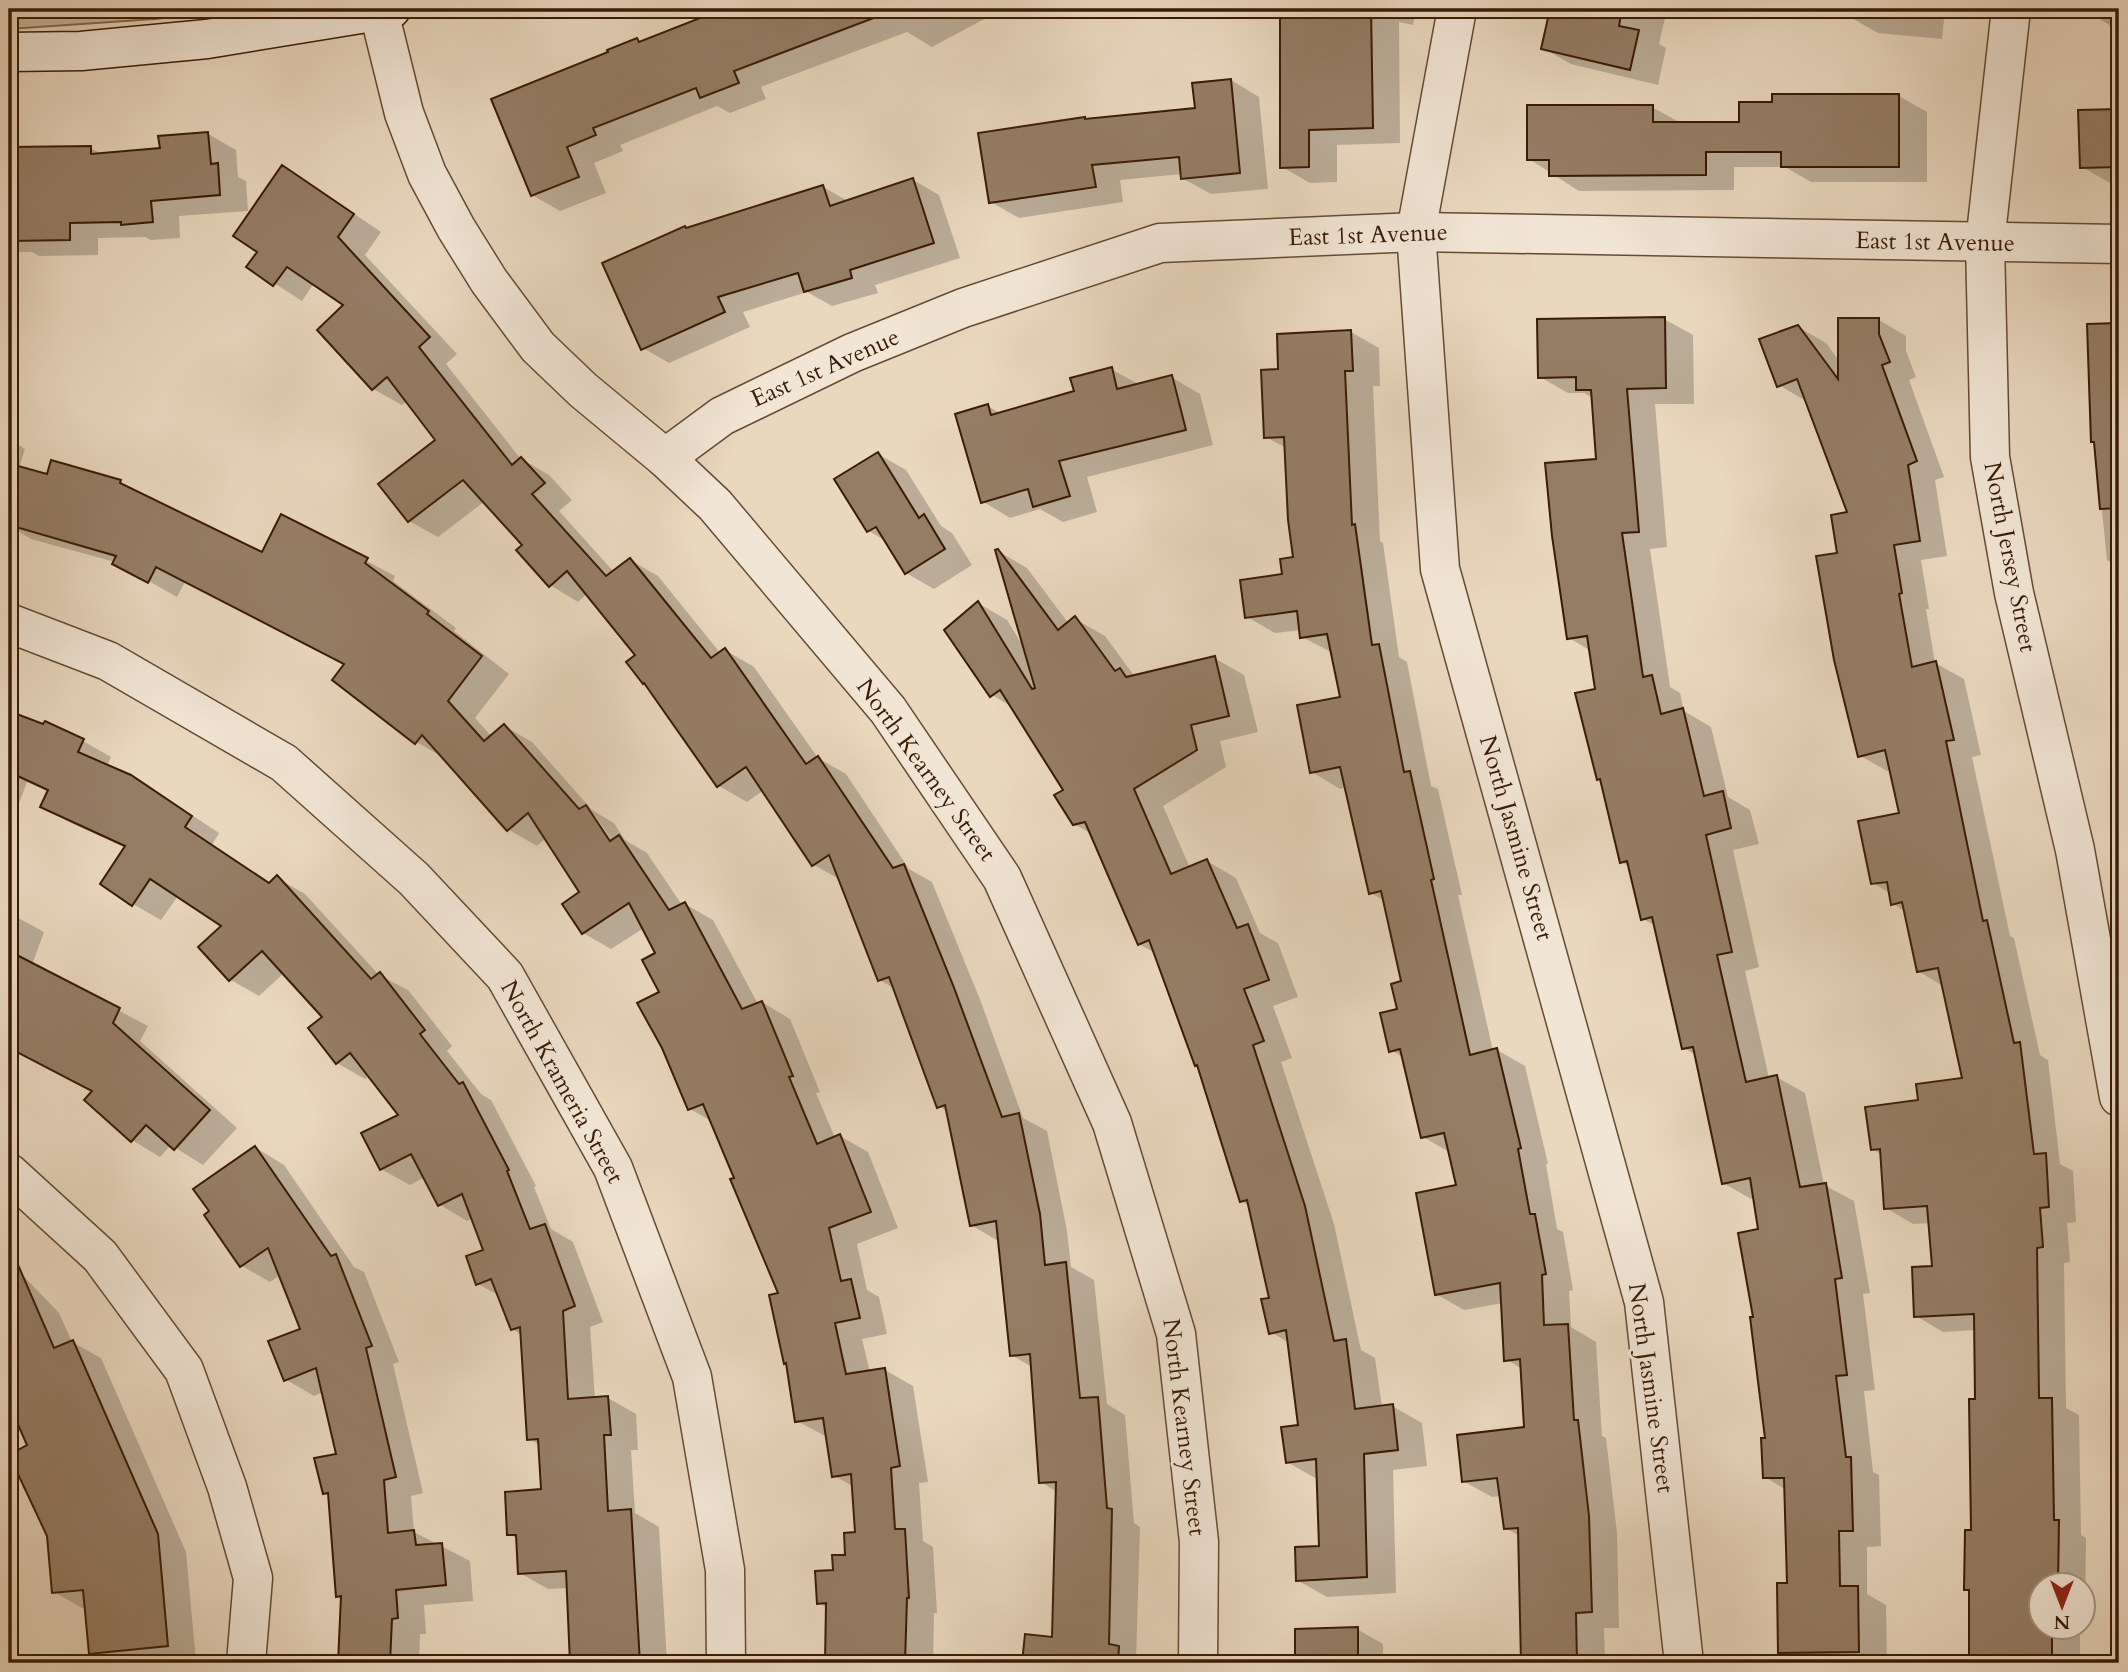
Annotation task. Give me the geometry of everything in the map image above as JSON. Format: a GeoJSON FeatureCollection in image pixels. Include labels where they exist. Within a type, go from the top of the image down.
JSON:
{"type":"FeatureCollection","features":[{"type":"Feature","properties":{"kind":"street","name":"North Jasmine Street"},"geometry":{"type":"LineString","coordinates":[[1457,9],[1416,232],[1440,569],[1644,1302],[1684,1663]]}},
{"type":"Feature","properties":{"kind":"street","name":"North Jersey Street"},"geometry":{"type":"LineString","coordinates":[[2011,9],[1985,243],[1990,457],[2014,593],[2075,850],[2119,1097]]}},
{"type":"Feature","properties":{"kind":"street"},"geometry":{"type":"LineString","coordinates":[[9,52],[81,51],[207,39],[385,10]]}},
{"type":"Feature","properties":{"kind":"street","name":"North Kearney Street"},"geometry":{"type":"LineString","coordinates":[[385,10],[404,113],[427,174],[456,228],[483,270],[538,347],[583,390],[665,458],[715,505],[888,709],[1002,878],[1112,1123],[1176,1334],[1199,1542],[1198,1663]]}},
{"type":"Feature","properties":{"kind":"street","name":"East 1st Avenue"},"geometry":{"type":"LineString","coordinates":[[665,458],[722,416],[852,354],[962,308],[1160,243],[1416,232],[2119,244]]}},
{"type":"Feature","properties":{"kind":"street","name":"North Krameria Street"},"geometry":{"type":"LineString","coordinates":[[9,623],[108,661],[285,763],[414,879],[505,976],[613,1168],[692,1377],[725,1570],[726,1663]]}},
{"type":"Feature","properties":{"kind":"street"},"geometry":{"type":"LineString","coordinates":[[9,1172],[100,1256],[184,1370],[227,1487],[253,1578],[246,1663]]}},
{"type":"Feature","properties":{"kind":"shaded area"},"geometry":{"type":"Polygon","coordinates":[[[9,9],[235,9],[155,19],[9,29],[9,9]]]}},
{"type":"Feature","properties":{"kind":"building"},"geometry":{"type":"Polygon","coordinates":[[[723,9],[892,11],[734,71],[739,83],[700,98],[696,88],[593,128],[596,135],[567,147],[579,177],[531,196],[491,99],[637,38],[639,42],[723,9]]]}},
{"type":"Feature","properties":{"kind":"building"},"geometry":{"type":"Polygon","coordinates":[[[1280,9],[1371,9],[1373,128],[1309,130],[1309,167],[1280,168],[1280,9]]]}},
{"type":"Feature","properties":{"kind":"building"},"geometry":{"type":"Polygon","coordinates":[[[1550,9],[1622,9],[1619,26],[1639,30],[1630,70],[1541,49],[1550,9]]]}},
{"type":"Feature","properties":{"kind":"building"},"geometry":{"type":"Polygon","coordinates":[[[1231,79],[1240,173],[1181,179],[1179,157],[1092,165],[1096,187],[989,203],[978,133],[1085,117],[1195,108],[1192,83],[1231,79]]]}},
{"type":"Feature","properties":{"kind":"building"},"geometry":{"type":"Polygon","coordinates":[[[1772,94],[1899,94],[1899,167],[1781,167],[1781,152],[1706,152],[1706,175],[1549,176],[1549,160],[1527,160],[1527,105],[1653,105],[1653,122],[1739,122],[1739,102],[1772,102],[1772,94]]]}},
{"type":"Feature","properties":{"kind":"building"},"geometry":{"type":"Polygon","coordinates":[[[2119,109],[2119,167],[2080,168],[2078,110],[2119,109]]]}},
{"type":"Feature","properties":{"kind":"building"},"geometry":{"type":"Polygon","coordinates":[[[208,132],[211,164],[218,163],[220,195],[151,201],[153,222],[121,225],[121,222],[70,223],[70,240],[9,241],[9,147],[91,146],[91,154],[160,148],[158,136],[208,132]]]}},
{"type":"Feature","properties":{"kind":"building"},"geometry":{"type":"Polygon","coordinates":[[[282,165],[354,214],[338,237],[430,337],[419,347],[512,465],[521,457],[545,483],[532,494],[606,576],[630,558],[711,658],[725,648],[806,764],[818,756],[893,868],[904,864],[1002,1117],[1019,1113],[1040,1214],[1045,1265],[1066,1262],[1080,1398],[1098,1397],[1107,1508],[1112,1509],[1109,1644],[1119,1646],[1118,1663],[1022,1663],[1025,1634],[1052,1637],[1056,1482],[1039,1483],[1030,1354],[1010,1356],[996,1221],[970,1226],[945,1105],[937,1108],[889,977],[878,981],[829,855],[812,866],[746,767],[717,787],[644,683],[626,662],[635,655],[567,571],[549,587],[516,550],[522,545],[463,480],[408,522],[378,484],[435,440],[387,377],[372,390],[317,330],[343,305],[287,267],[273,286],[246,267],[257,252],[233,236],[282,165]]]}},
{"type":"Feature","properties":{"kind":"building"},"geometry":{"type":"Polygon","coordinates":[[[913,178],[934,243],[850,270],[852,278],[804,292],[798,273],[718,297],[725,312],[641,350],[602,263],[685,226],[686,228],[823,185],[830,206],[913,178]]]}},
{"type":"Feature","properties":{"kind":"building"},"geometry":{"type":"Polygon","coordinates":[[[1665,317],[1666,388],[1627,389],[1639,532],[1622,533],[1643,677],[1652,675],[1661,714],[1683,708],[1704,796],[1723,791],[1731,828],[1706,835],[1732,952],[1717,955],[1746,1082],[1777,1075],[1800,1187],[1826,1183],[1842,1278],[1835,1279],[1847,1375],[1836,1376],[1846,1457],[1851,1457],[1853,1531],[1839,1531],[1840,1586],[1858,1586],[1859,1652],[1778,1653],[1777,1583],[1787,1583],[1784,1478],[1763,1478],[1761,1438],[1765,1438],[1750,1317],[1753,1317],[1738,1233],[1758,1229],[1750,1178],[1722,1184],[1693,1047],[1682,1049],[1652,917],[1641,920],[1627,861],[1620,863],[1600,779],[1597,780],[1575,693],[1595,689],[1587,636],[1567,639],[1552,536],[1545,463],[1596,459],[1591,390],[1576,390],[1576,377],[1538,378],[1537,319],[1665,317]]]}},
{"type":"Feature","properties":{"kind":"building"},"geometry":{"type":"Polygon","coordinates":[[[1838,318],[1879,318],[1879,334],[1890,362],[1882,365],[1917,461],[1908,465],[1920,541],[1894,545],[1902,593],[1899,594],[1912,667],[1936,661],[1954,740],[1946,741],[1983,921],[1987,920],[2014,1043],[2020,1042],[2034,1154],[2046,1153],[2049,1207],[2040,1208],[2043,1247],[2037,1248],[2039,1398],[2052,1398],[2054,1520],[2059,1520],[2058,1570],[2026,1570],[2026,1640],[2052,1640],[2052,1663],[1969,1663],[1969,1590],[1964,1590],[1965,1530],[1971,1530],[1969,1399],[1975,1399],[1974,1314],[1914,1317],[1912,1267],[1932,1266],[1927,1206],[1884,1209],[1880,1149],[1871,1150],[1865,1107],[1918,1100],[1916,1084],[1962,1078],[1938,968],[1917,972],[1902,902],[1891,905],[1887,882],[1871,884],[1858,821],[1899,813],[1885,750],[1858,757],[1834,660],[1816,556],[1837,553],[1831,515],[1847,512],[1797,379],[1777,387],[1759,339],[1798,325],[1838,379],[1838,318]]]}},
{"type":"Feature","properties":{"kind":"building"},"geometry":{"type":"Polygon","coordinates":[[[2119,323],[2119,508],[2100,509],[2094,442],[2091,442],[2087,324],[2119,323]]]}},
{"type":"Feature","properties":{"kind":"building"},"geometry":{"type":"Polygon","coordinates":[[[1351,330],[1353,371],[1345,371],[1352,525],[1355,524],[1372,645],[1379,644],[1404,772],[1410,771],[1470,1055],[1497,1048],[1521,1148],[1518,1149],[1530,1214],[1535,1214],[1546,1274],[1542,1275],[1544,1325],[1568,1324],[1574,1420],[1578,1420],[1589,1516],[1592,1612],[1576,1613],[1577,1663],[1521,1663],[1518,1528],[1504,1529],[1497,1478],[1462,1482],[1457,1435],[1524,1427],[1520,1359],[1504,1361],[1500,1283],[1435,1295],[1416,1193],[1456,1185],[1444,1133],[1421,1138],[1400,1049],[1389,1052],[1380,1013],[1397,1009],[1391,984],[1401,981],[1381,891],[1369,894],[1340,767],[1310,773],[1297,705],[1340,697],[1327,634],[1300,638],[1297,611],[1245,618],[1240,580],[1282,574],[1280,559],[1293,557],[1288,520],[1284,437],[1264,438],[1261,370],[1278,369],[1277,334],[1351,330]]]}},
{"type":"Feature","properties":{"kind":"building"},"geometry":{"type":"Polygon","coordinates":[[[1112,367],[1117,389],[1172,375],[1186,430],[1059,461],[1070,496],[1033,507],[1028,489],[981,503],[955,414],[988,404],[991,415],[1074,391],[1070,378],[1112,367]]]}},
{"type":"Feature","properties":{"kind":"building"},"geometry":{"type":"Polygon","coordinates":[[[878,452],[919,518],[924,514],[945,549],[905,574],[876,527],[867,532],[834,479],[878,452]]]}},
{"type":"Feature","properties":{"kind":"building"},"geometry":{"type":"Polygon","coordinates":[[[51,460],[121,480],[120,483],[262,552],[281,514],[368,558],[365,563],[429,611],[427,614],[482,656],[448,701],[484,741],[504,724],[579,809],[586,805],[610,841],[619,835],[669,910],[685,902],[742,1009],[762,1001],[817,1144],[840,1134],[871,1212],[829,1228],[841,1281],[851,1279],[860,1318],[835,1323],[846,1374],[885,1368],[900,1466],[891,1468],[895,1529],[905,1529],[909,1598],[905,1663],[825,1663],[826,1603],[817,1604],[815,1571],[833,1570],[832,1555],[845,1555],[844,1533],[855,1532],[851,1474],[832,1477],[823,1418],[795,1422],[786,1363],[784,1364],[769,1295],[778,1293],[730,1179],[734,1178],[703,1104],[688,1110],[662,1048],[637,1003],[659,992],[642,960],[655,953],[629,903],[582,934],[562,904],[579,892],[528,813],[507,831],[422,735],[415,744],[332,680],[344,664],[156,567],[148,583],[112,564],[116,556],[9,525],[9,498],[18,466],[47,474],[51,460]]]}},
{"type":"Feature","properties":{"kind":"building"},"geometry":{"type":"Polygon","coordinates":[[[998,549],[1058,630],[1075,616],[1115,671],[1120,668],[1126,677],[1215,656],[1229,716],[1191,725],[1197,750],[1134,789],[1171,874],[1207,859],[1237,928],[1248,924],[1269,980],[1244,989],[1264,1041],[1253,1045],[1305,1206],[1334,1341],[1346,1339],[1355,1409],[1393,1404],[1398,1450],[1364,1454],[1367,1577],[1296,1581],[1295,1547],[1319,1546],[1316,1459],[1286,1463],[1281,1427],[1298,1425],[1286,1330],[1269,1334],[1261,1299],[1269,1298],[1247,1200],[1240,1202],[1197,1065],[1195,1066],[1149,940],[1138,945],[1085,822],[1073,825],[1054,795],[1063,790],[1000,690],[990,697],[944,630],[978,601],[1032,689],[1035,688],[995,550],[998,549]]]}},
{"type":"Feature","properties":{"kind":"building"},"geometry":{"type":"Polygon","coordinates":[[[9,711],[43,724],[45,721],[84,739],[78,752],[131,775],[192,816],[185,827],[269,883],[277,875],[371,979],[380,972],[425,1030],[420,1034],[459,1084],[463,1082],[509,1170],[507,1171],[530,1229],[545,1224],[575,1306],[563,1311],[568,1399],[608,1396],[611,1435],[604,1435],[608,1511],[631,1509],[640,1663],[570,1663],[566,1571],[518,1574],[516,1535],[507,1535],[505,1492],[541,1489],[538,1439],[527,1440],[520,1327],[511,1330],[491,1279],[476,1285],[466,1256],[483,1250],[462,1194],[438,1206],[411,1154],[380,1170],[361,1133],[398,1115],[350,1053],[336,1064],[308,1028],[322,1017],[262,951],[229,981],[198,947],[221,926],[150,879],[132,906],[100,884],[125,846],[40,807],[48,790],[9,772],[9,711]]]}},
{"type":"Feature","properties":{"kind":"building"},"geometry":{"type":"Polygon","coordinates":[[[9,951],[120,1008],[113,1023],[210,1110],[174,1150],[146,1125],[131,1142],[84,1100],[92,1091],[9,1048],[9,951]]]}},
{"type":"Feature","properties":{"kind":"building"},"geometry":{"type":"Polygon","coordinates":[[[255,1146],[331,1256],[336,1254],[372,1346],[366,1348],[396,1477],[384,1480],[388,1533],[414,1530],[416,1545],[442,1543],[446,1585],[396,1590],[398,1618],[392,1619],[390,1663],[338,1663],[341,1596],[336,1597],[328,1493],[323,1494],[314,1458],[336,1454],[316,1368],[284,1381],[268,1341],[300,1329],[268,1248],[240,1267],[204,1215],[209,1211],[193,1189],[255,1146]]]}},
{"type":"Feature","properties":{"kind":"building"},"geometry":{"type":"Polygon","coordinates":[[[9,1244],[54,1348],[73,1340],[158,1534],[168,1646],[89,1654],[83,1590],[52,1593],[47,1536],[9,1455],[27,1445],[9,1404],[9,1244]]]}},
{"type":"Feature","properties":{"kind":"building"},"geometry":{"type":"Polygon","coordinates":[[[1358,1627],[1358,1663],[1295,1663],[1295,1629],[1358,1627]]]}}]}
